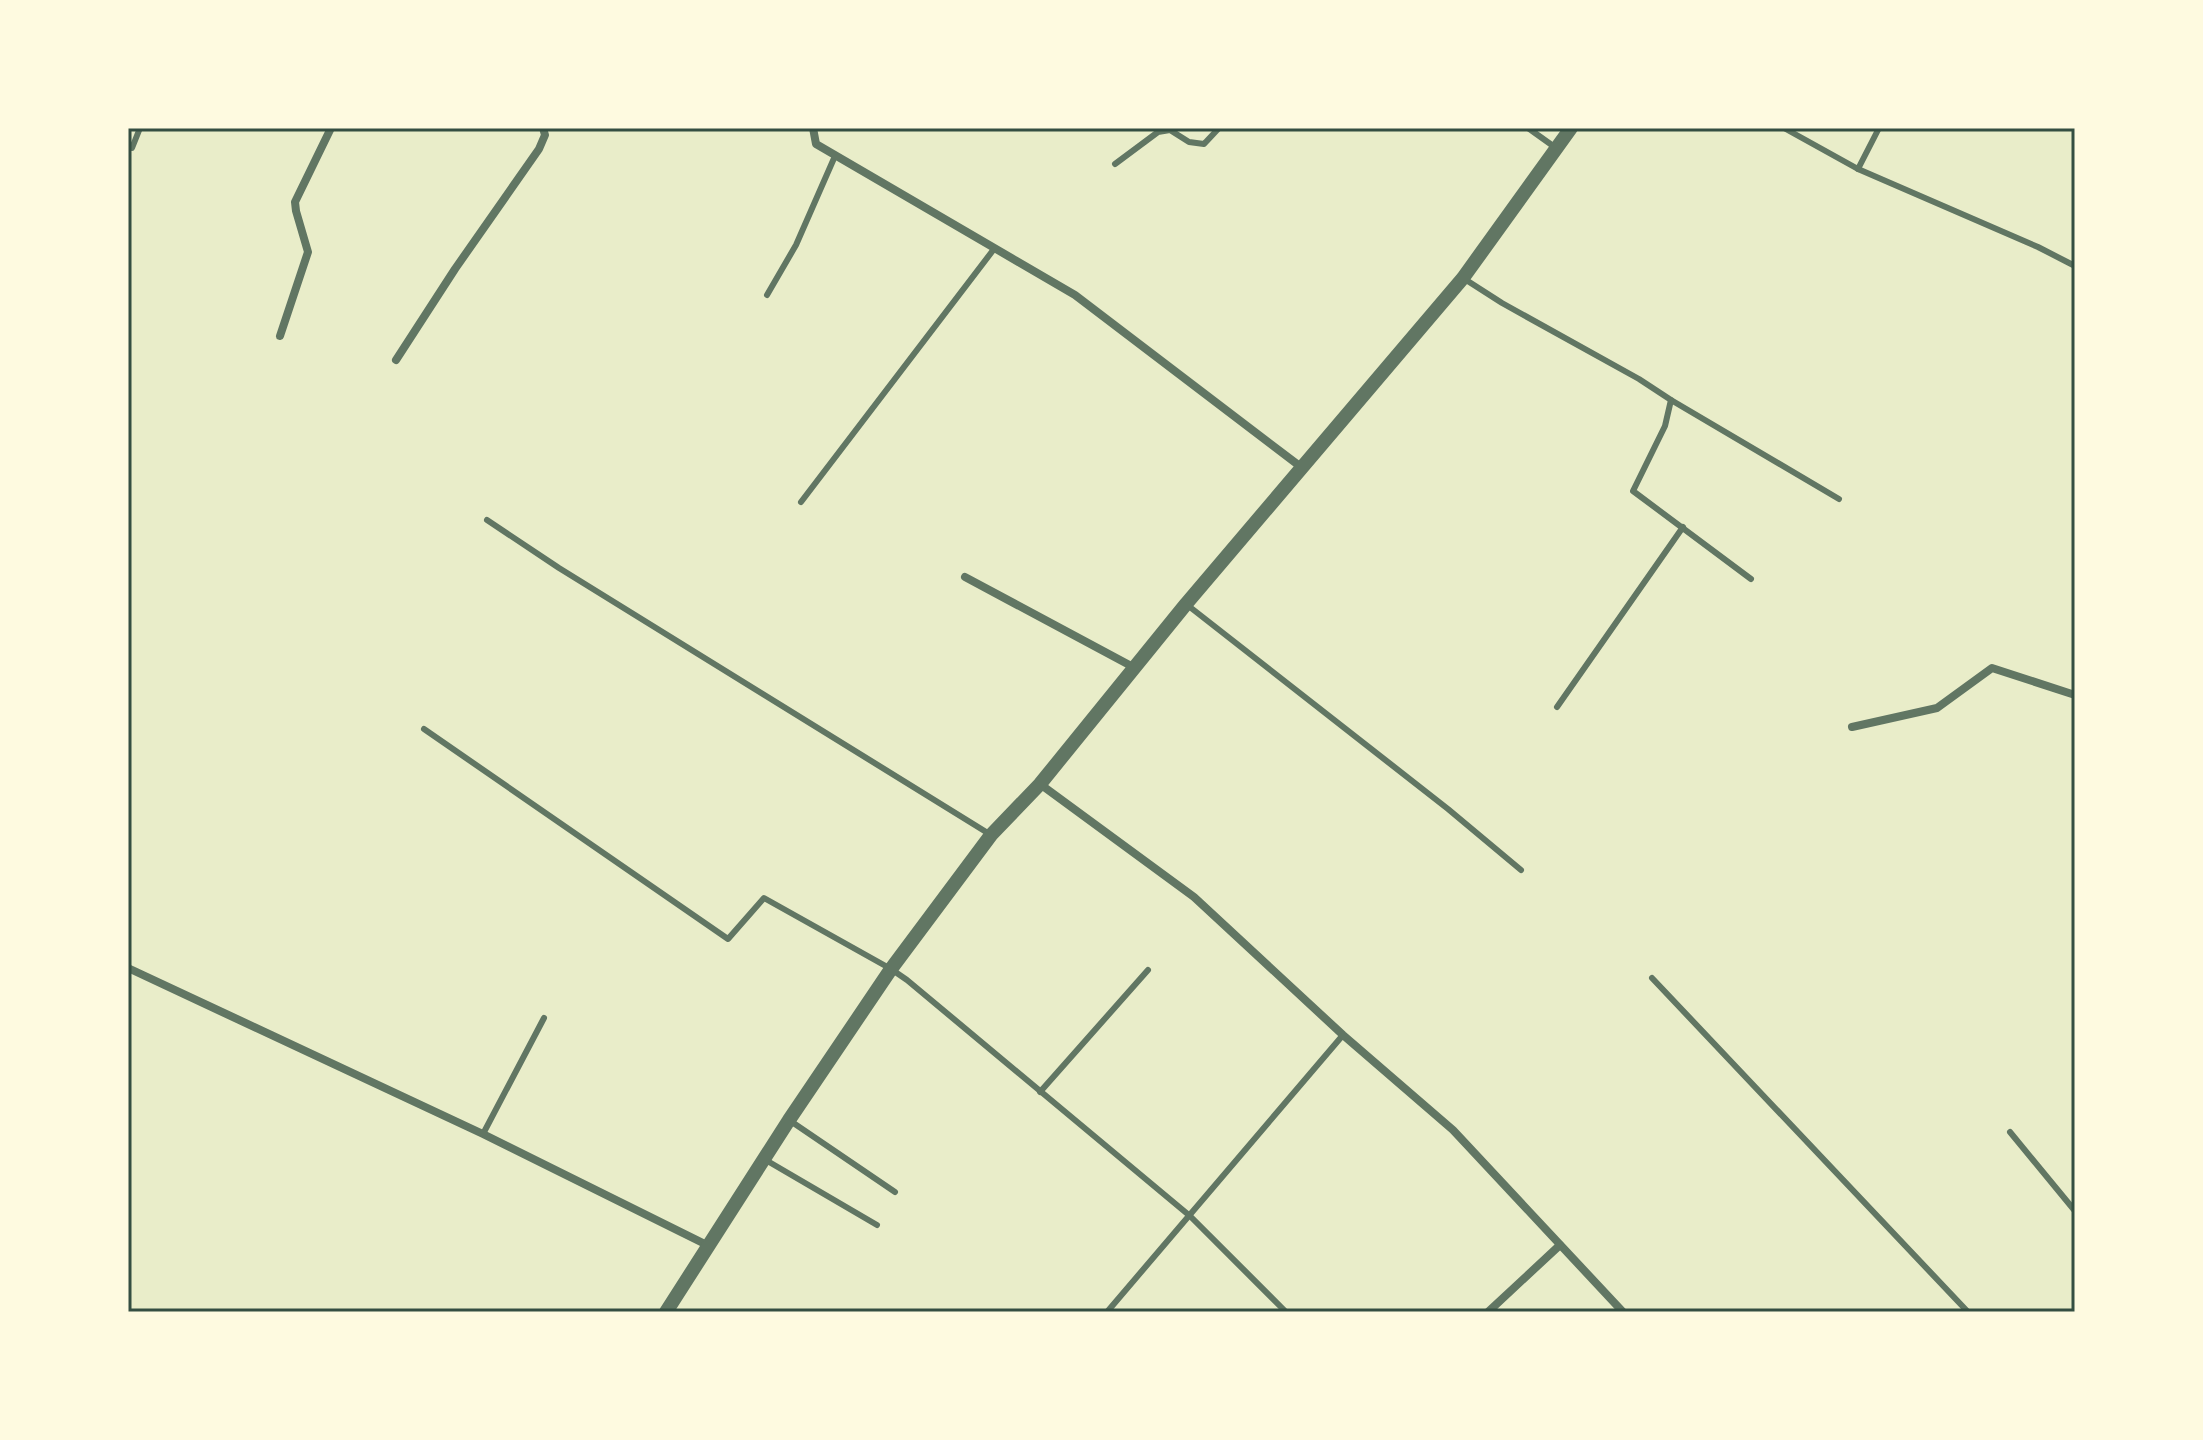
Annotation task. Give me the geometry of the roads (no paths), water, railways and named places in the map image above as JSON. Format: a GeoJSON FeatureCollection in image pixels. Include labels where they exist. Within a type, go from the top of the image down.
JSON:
{"type":"FeatureCollection","features":[{"type":"Feature","properties":{"kind":"street"},"geometry":{"type":"LineString","coordinates":[[280,336],[308,252],[295,202],[331,128]]}},
{"type":"Feature","properties":{"kind":"street"},"geometry":{"type":"LineString","coordinates":[[396,360],[539,149],[545,135],[543,128]]}},
{"type":"Feature","properties":{"kind":"street"},"geometry":{"type":"LineString","coordinates":[[813,128],[816,144],[1075,295],[1301,467]]}},
{"type":"Feature","properties":{"kind":"street"},"geometry":{"type":"LineString","coordinates":[[666,1312],[789,1120],[891,969],[991,835],[1040,784],[1186,604],[1463,278],[1571,128]]}},
{"type":"Feature","properties":{"kind":"street"},"geometry":{"type":"LineString","coordinates":[[965,577],[1135,668]]}},
{"type":"Feature","properties":{"kind":"street"},"geometry":{"type":"LineString","coordinates":[[1852,727],[1937,708],[1992,668],[2075,695]]}},
{"type":"Feature","properties":{"kind":"street"},"geometry":{"type":"LineString","coordinates":[[1040,784],[1194,897],[1343,1035],[1453,1130],[1623,1312]]}},
{"type":"Feature","properties":{"kind":"street"},"geometry":{"type":"LineString","coordinates":[[128,968],[483,1134],[710,1246]]}},
{"type":"Feature","properties":{"kind":"street"},"geometry":{"type":"LineString","coordinates":[[1488,1312],[1560,1245]]}},
{"type":"Feature","properties":{"kind":"lane"},"geometry":{"type":"LineString","coordinates":[[132,148],[140,128]]}},
{"type":"Feature","properties":{"kind":"lane"},"geometry":{"type":"LineString","coordinates":[[1115,164],[1158,132],[1170,130],[1189,142],[1204,144],[1219,128]]}},
{"type":"Feature","properties":{"kind":"lane"},"geometry":{"type":"LineString","coordinates":[[1528,128],[1556,148]]}},
{"type":"Feature","properties":{"kind":"lane"},"geometry":{"type":"LineString","coordinates":[[1784,128],[1858,169],[2075,266]]}},
{"type":"Feature","properties":{"kind":"lane"},"geometry":{"type":"LineString","coordinates":[[1858,169],[1879,128]]}},
{"type":"Feature","properties":{"kind":"lane"},"geometry":{"type":"LineString","coordinates":[[767,295],[796,245],[835,156]]}},
{"type":"Feature","properties":{"kind":"lane"},"geometry":{"type":"LineString","coordinates":[[801,502],[994,249]]}},
{"type":"Feature","properties":{"kind":"lane"},"geometry":{"type":"LineString","coordinates":[[1463,278],[1839,499]]}},
{"type":"Feature","properties":{"kind":"lane"},"geometry":{"type":"LineString","coordinates":[[1671,400],[1665,426],[1633,491],[1751,579]]}},
{"type":"Feature","properties":{"kind":"lane"},"geometry":{"type":"LineString","coordinates":[[487,520],[559,568],[991,835]]}},
{"type":"Feature","properties":{"kind":"lane"},"geometry":{"type":"LineString","coordinates":[[1557,707],[1683,527]]}},
{"type":"Feature","properties":{"kind":"lane"},"geometry":{"type":"LineString","coordinates":[[1186,604],[1521,870]]}},
{"type":"Feature","properties":{"kind":"lane"},"geometry":{"type":"LineString","coordinates":[[424,729],[728,939],[764,898],[891,969],[1190,1216],[1286,1312]]}},
{"type":"Feature","properties":{"kind":"lane"},"geometry":{"type":"LineString","coordinates":[[1040,1092],[1148,970]]}},
{"type":"Feature","properties":{"kind":"lane"},"geometry":{"type":"LineString","coordinates":[[1652,978],[1968,1312]]}},
{"type":"Feature","properties":{"kind":"lane"},"geometry":{"type":"LineString","coordinates":[[483,1134],[544,1018]]}},
{"type":"Feature","properties":{"kind":"lane"},"geometry":{"type":"LineString","coordinates":[[1107,1312],[1343,1035]]}},
{"type":"Feature","properties":{"kind":"lane"},"geometry":{"type":"LineString","coordinates":[[789,1120],[895,1192]]}},
{"type":"Feature","properties":{"kind":"lane"},"geometry":{"type":"LineString","coordinates":[[2010,1132],[2075,1211]]}},
{"type":"Feature","properties":{"kind":"lane"},"geometry":{"type":"LineString","coordinates":[[764,1159],[877,1225]]}}]}
